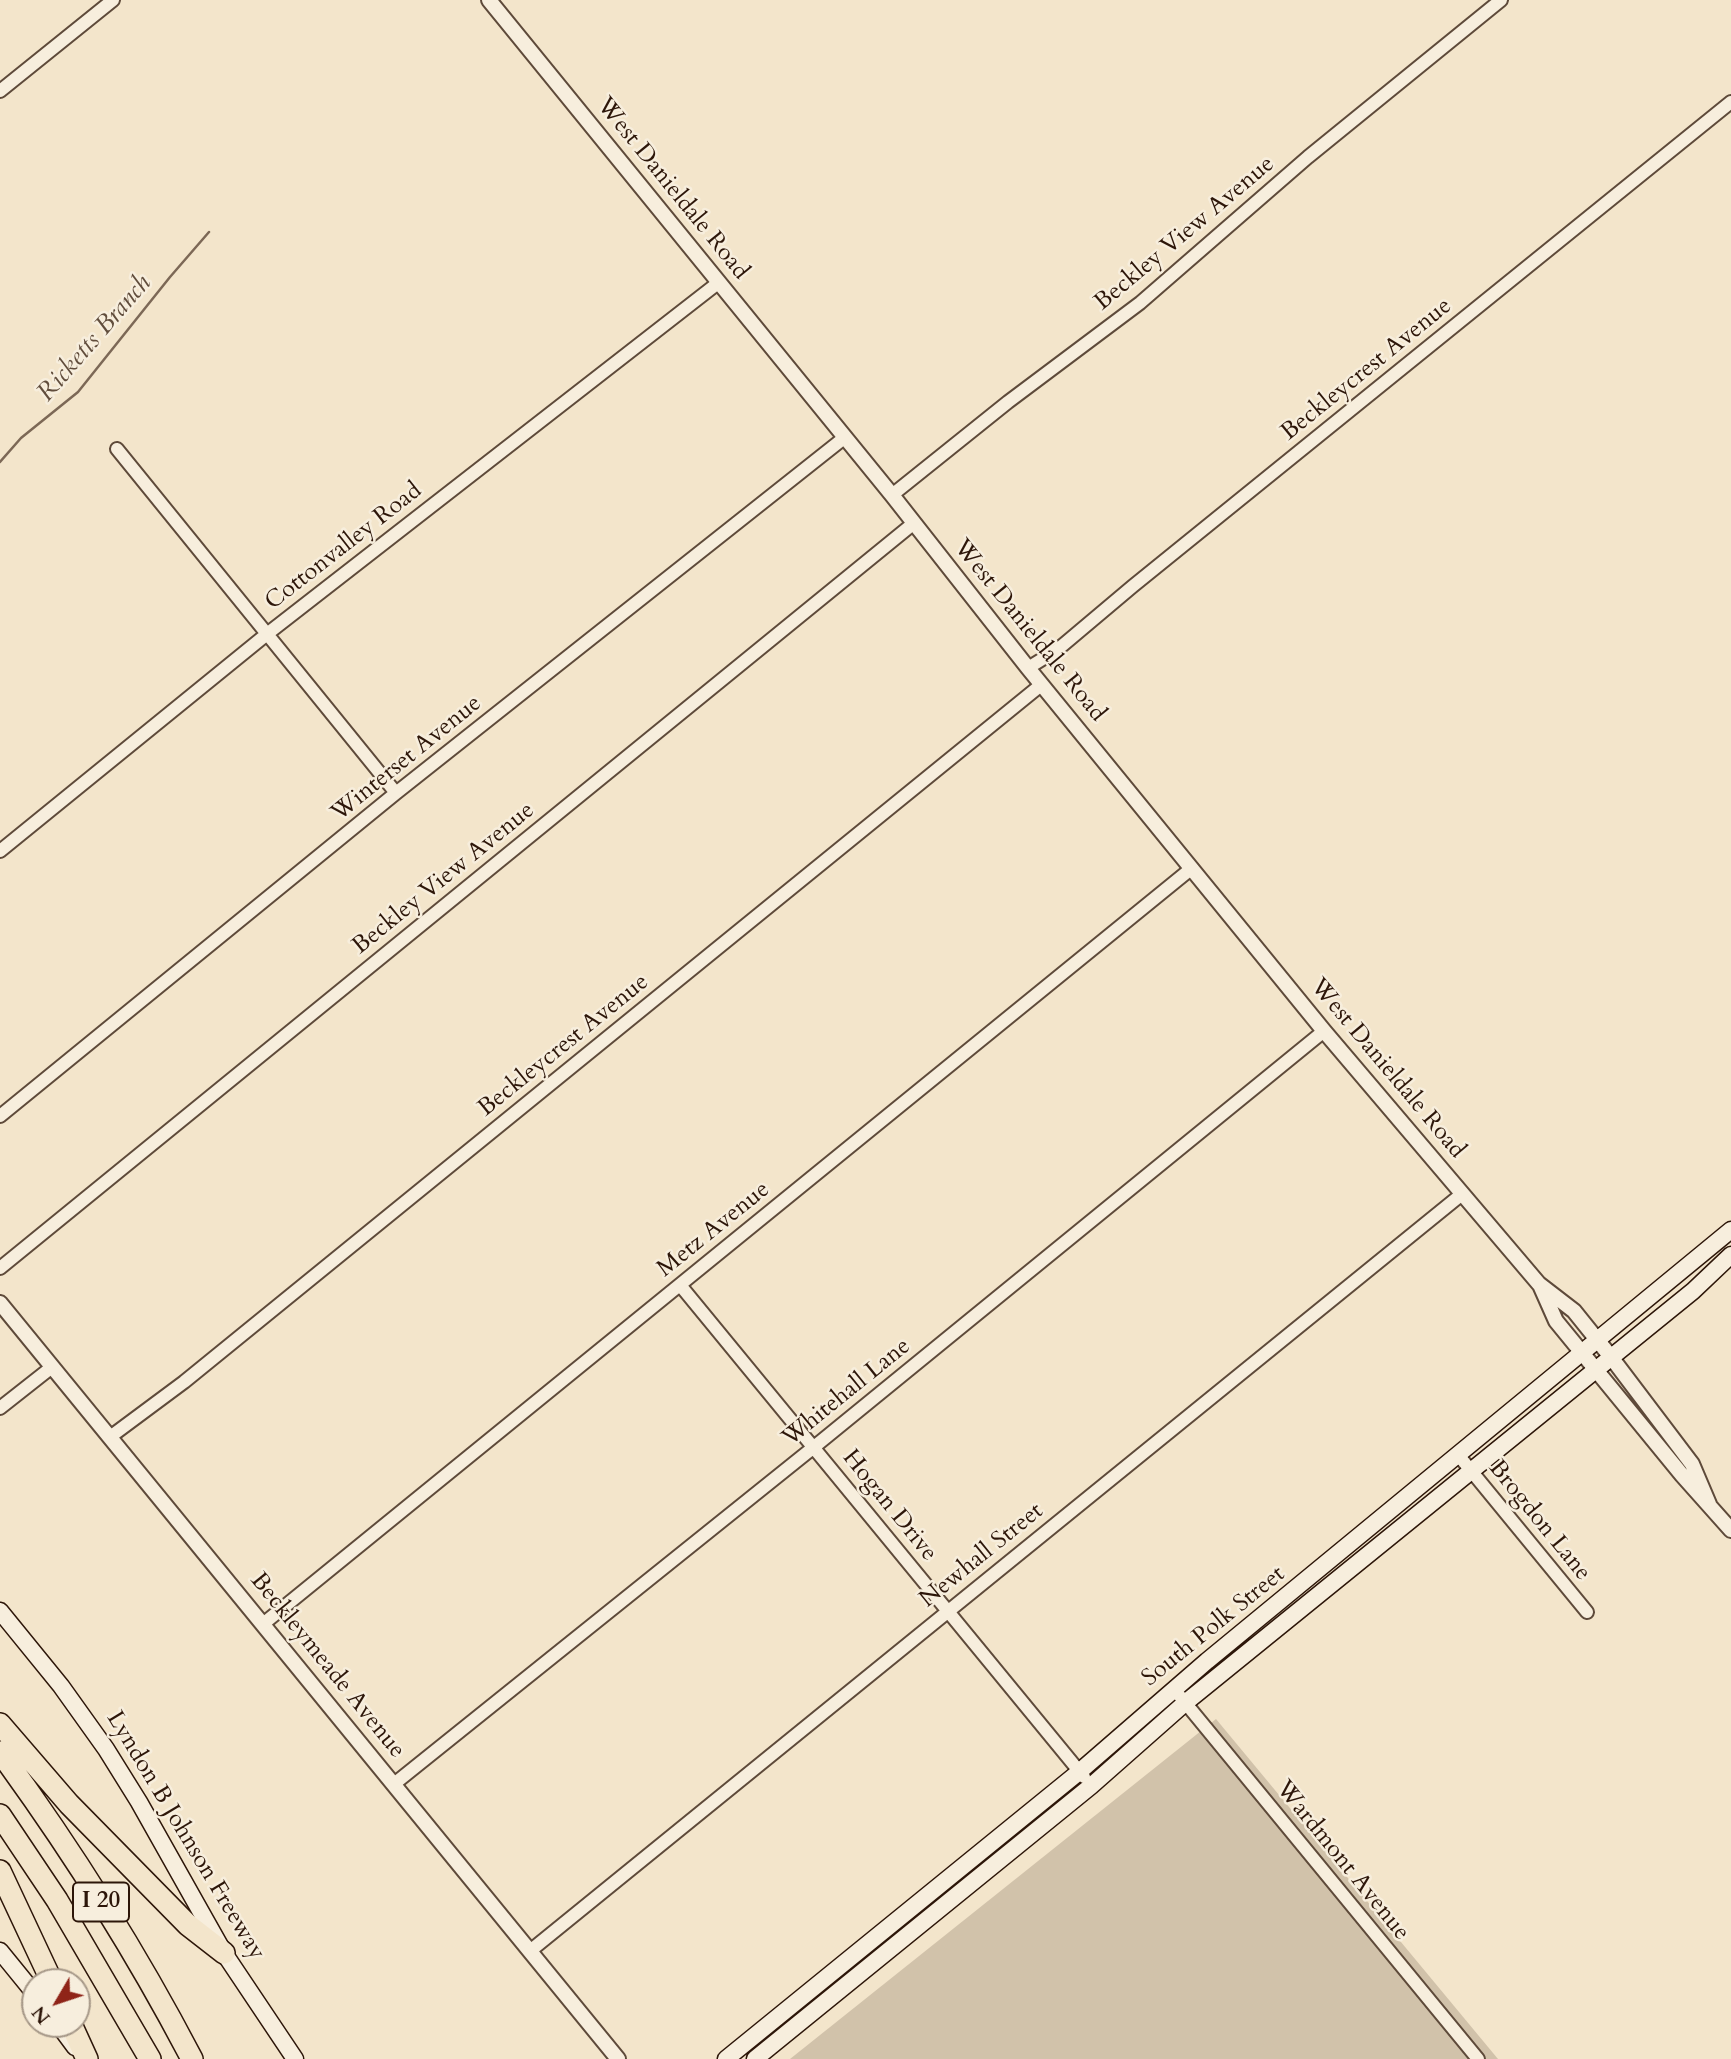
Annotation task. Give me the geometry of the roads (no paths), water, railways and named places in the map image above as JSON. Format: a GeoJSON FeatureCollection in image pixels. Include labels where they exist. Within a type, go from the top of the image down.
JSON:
{"type":"FeatureCollection","features":[{"type":"Feature","properties":{"kind":"highway"},"geometry":{"type":"LineString","coordinates":[[0,1724],[69,1804],[188,1925],[224,1953]]}},
{"type":"Feature","properties":{"kind":"highway","name":"I 20"},"geometry":{"type":"LineString","coordinates":[[0,1752],[88,1881],[192,2059]]}},
{"type":"Feature","properties":{"kind":"highway","name":"I 20"},"geometry":{"type":"LineString","coordinates":[[0,1815],[57,1900],[150,2059]]}},
{"type":"Feature","properties":{"kind":"highway"},"geometry":{"type":"LineString","coordinates":[[0,1871],[45,1968]]}},
{"type":"Feature","properties":{"kind":"highway"},"geometry":{"type":"LineString","coordinates":[[77,2038],[85,2059]]}},
{"type":"Feature","properties":{"kind":"main road","name":"South Polk Street"},"geometry":{"type":"LineString","coordinates":[[726,2059],[1079,1772],[1174,1689],[1731,1230]]}},
{"type":"Feature","properties":{"kind":"main road","name":"South Polk Street"},"geometry":{"type":"LineString","coordinates":[[755,2059],[1091,1786],[1263,1639],[1693,1291],[1731,1255]]}},
{"type":"Feature","properties":{"kind":"main road"},"geometry":{"type":"LineString","coordinates":[[1345,1549],[1357,1563]]}},
{"type":"Feature","properties":{"kind":"main road","name":"Lyndon B Johnson Freeway"},"geometry":{"type":"LineString","coordinates":[[0,1611],[61,1686],[106,1749],[224,1953],[295,2059]]}},
{"type":"Feature","properties":{"kind":"main road"},"geometry":{"type":"LineString","coordinates":[[1251,1626],[1263,1639]]}},
{"type":"Feature","properties":{"kind":"main road"},"geometry":{"type":"LineString","coordinates":[[883,1931],[895,1945]]}},
{"type":"Feature","properties":{"kind":"main road"},"geometry":{"type":"LineString","coordinates":[[0,1951],[21,1977]]}},
{"type":"Feature","properties":{"kind":"main road"},"geometry":{"type":"LineString","coordinates":[[69,2038],[85,2059]]}},
{"type":"Feature","properties":{"kind":"street"},"geometry":{"type":"LineString","coordinates":[[0,91],[113,0]]}},
{"type":"Feature","properties":{"kind":"street","name":"West Danieldale Road"},"geometry":{"type":"LineString","coordinates":[[489,0],[892,495],[1041,685],[1324,1031],[1539,1284],[1574,1311],[1692,1464],[1709,1504]]}},
{"type":"Feature","properties":{"kind":"street","name":"Beckley View Avenue"},"geometry":{"type":"LineString","coordinates":[[892,495],[1007,402],[1140,303],[1308,157],[1501,0]]}},
{"type":"Feature","properties":{"kind":"street","name":"Beckleycrest Avenue"},"geometry":{"type":"LineString","coordinates":[[1028,668],[1057,650],[1731,102]]}},
{"type":"Feature","properties":{"kind":"street","name":"Cottonvalley Road"},"geometry":{"type":"LineString","coordinates":[[0,852],[267,634],[718,283]]}},
{"type":"Feature","properties":{"kind":"street","name":"Winterset Avenue"},"geometry":{"type":"LineString","coordinates":[[0,1116],[396,793],[844,438]]}},
{"type":"Feature","properties":{"kind":"street"},"geometry":{"type":"LineString","coordinates":[[117,450],[396,793]]}},
{"type":"Feature","properties":{"kind":"street","name":"Beckley View Avenue"},"geometry":{"type":"LineString","coordinates":[[0,1268],[914,523]]}},
{"type":"Feature","properties":{"kind":"street","name":"Beckleycrest Avenue"},"geometry":{"type":"LineString","coordinates":[[110,1437],[195,1373],[1041,685]]}},
{"type":"Feature","properties":{"kind":"street","name":"Metz Avenue"},"geometry":{"type":"LineString","coordinates":[[263,1624],[1192,868]]}},
{"type":"Feature","properties":{"kind":"street","name":"Whitehall Lane"},"geometry":{"type":"LineString","coordinates":[[394,1784],[814,1447],[1324,1031]]}},
{"type":"Feature","properties":{"kind":"street","name":"Newhall Street"},"geometry":{"type":"LineString","coordinates":[[530,1951],[1462,1194]]}},
{"type":"Feature","properties":{"kind":"street","name":"West Danieldale Road"},"geometry":{"type":"LineString","coordinates":[[1539,1284],[1556,1321],[1682,1475],[1709,1504]]}},
{"type":"Feature","properties":{"kind":"street","name":"Hogan Drive"},"geometry":{"type":"LineString","coordinates":[[680,1285],[1091,1786]]}},
{"type":"Feature","properties":{"kind":"street","name":"Beckleymeade Avenue"},"geometry":{"type":"LineString","coordinates":[[0,1303],[618,2059]]}},
{"type":"Feature","properties":{"kind":"street"},"geometry":{"type":"LineString","coordinates":[[0,1408],[52,1367]]}},
{"type":"Feature","properties":{"kind":"street","name":"Brogdon Lane"},"geometry":{"type":"LineString","coordinates":[[1459,1456],[1587,1612]]}},
{"type":"Feature","properties":{"kind":"street"},"geometry":{"type":"LineString","coordinates":[[1709,1504],[1731,1530]]}},
{"type":"Feature","properties":{"kind":"street","name":"Wardmont Avenue"},"geometry":{"type":"LineString","coordinates":[[1174,1689],[1478,2059]]}},
{"type":"Feature","properties":{"kind":"waterway","name":"Ricketts Branch"},"geometry":{"type":"LineString","coordinates":[[0,462],[21,438],[78,392],[209,232]]}}]}
